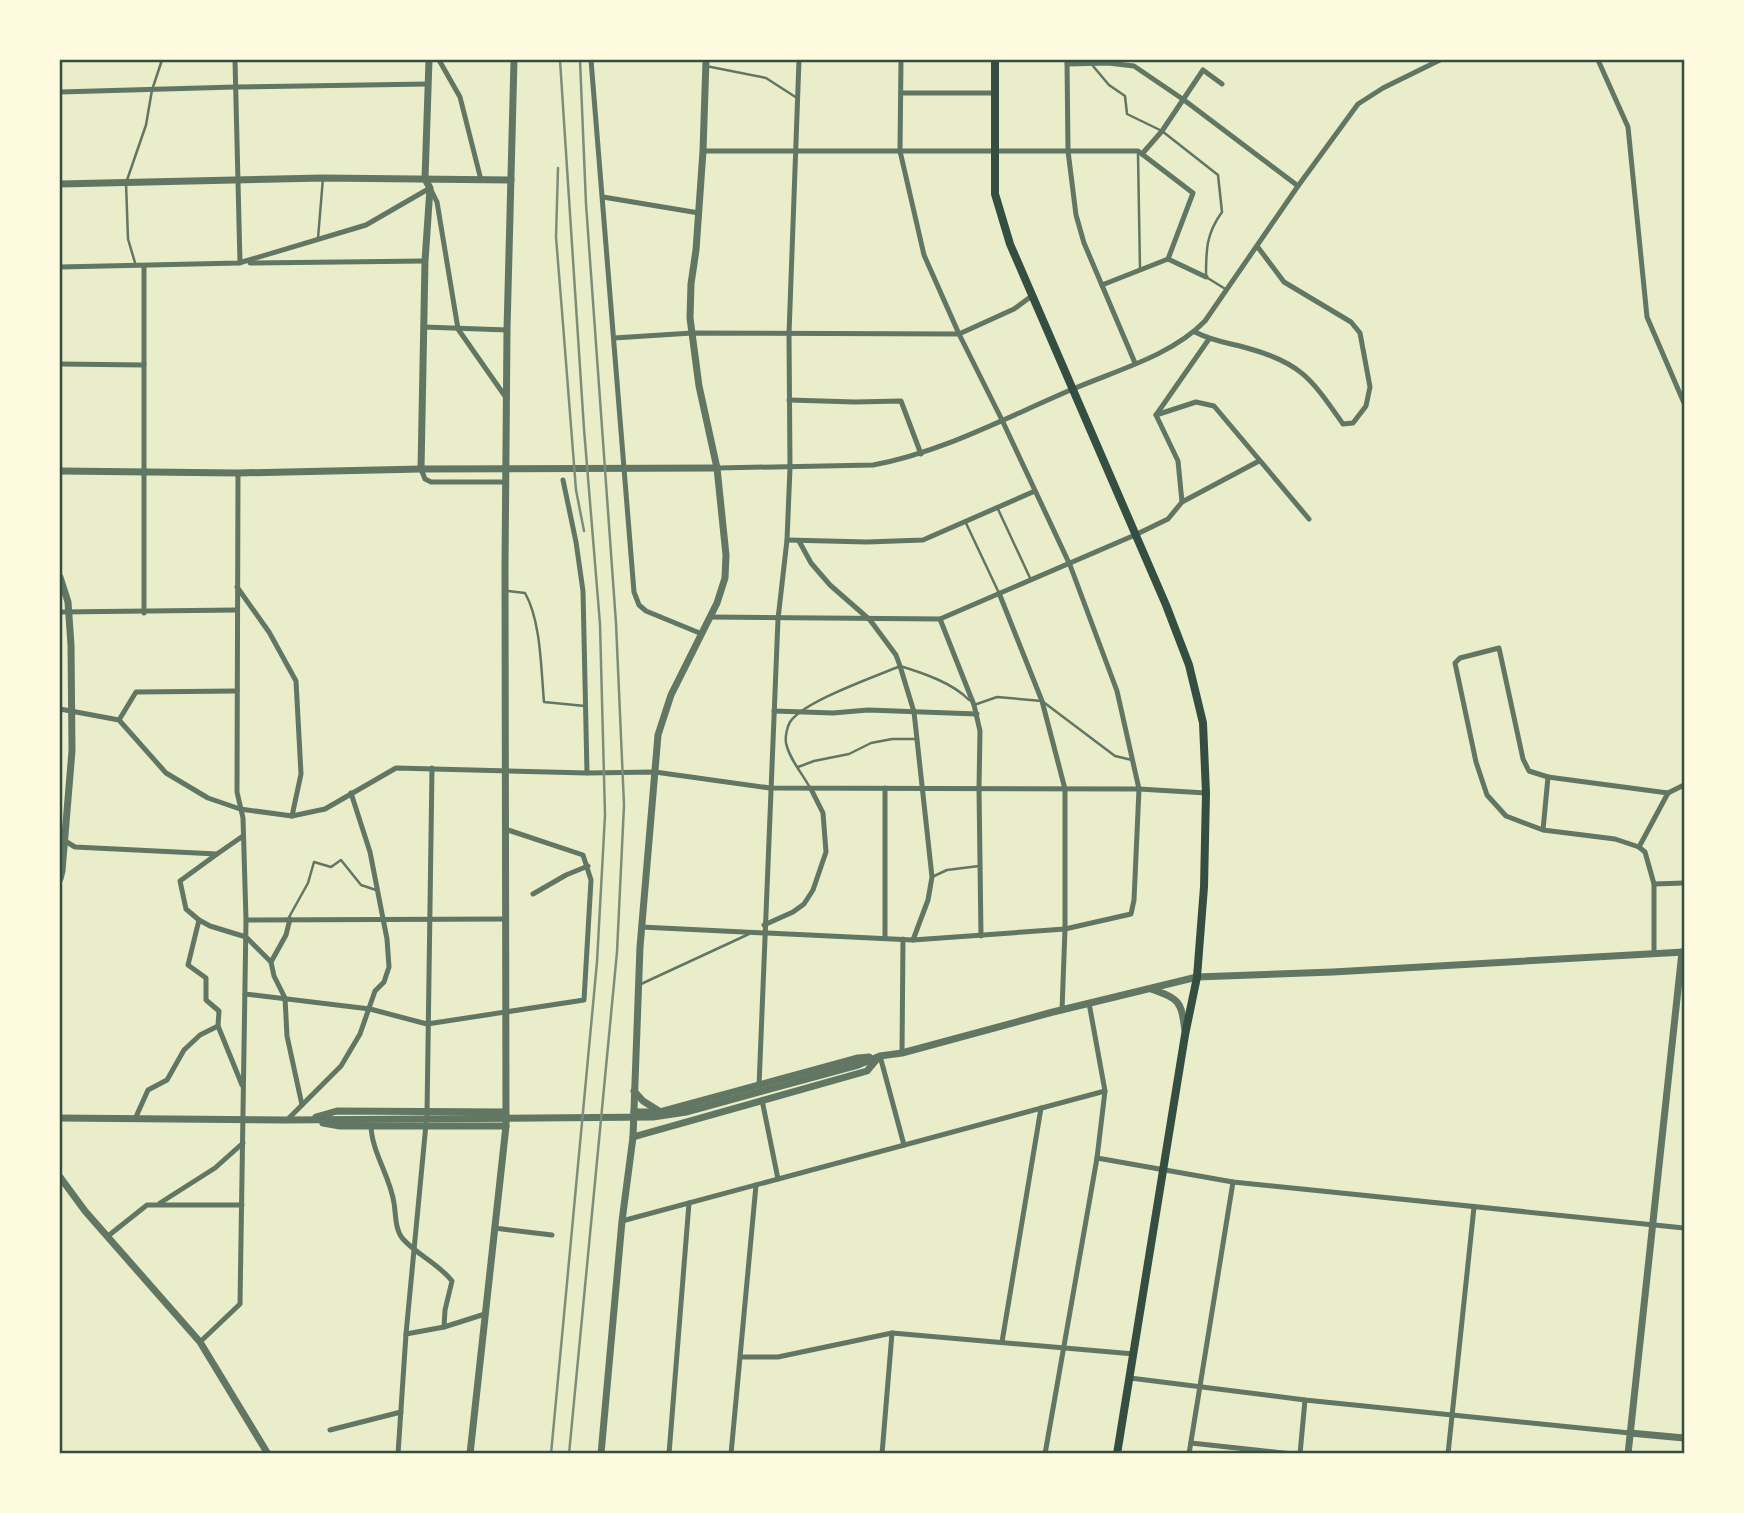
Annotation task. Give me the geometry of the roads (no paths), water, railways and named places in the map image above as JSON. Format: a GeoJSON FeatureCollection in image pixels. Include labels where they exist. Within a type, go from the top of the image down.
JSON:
{"type":"FeatureCollection","features":[{"type":"Feature","properties":{"kind":"main road"},"geometry":{"type":"LineString","coordinates":[[995,60],[995,194],[1010,244],[1034,295],[1071,390],[1189,665],[1203,723],[1206,793],[1204,887],[1197,977],[1185,1035],[1117,1454]]}},
{"type":"Feature","properties":{"kind":"street"},"geometry":{"type":"LineString","coordinates":[[235,60],[239,263]]}},
{"type":"Feature","properties":{"kind":"street"},"geometry":{"type":"LineString","coordinates":[[429,60],[425,178],[437,202],[458,329],[507,399]]}},
{"type":"Feature","properties":{"kind":"street"},"geometry":{"type":"LineString","coordinates":[[439,60],[460,97],[481,180]]}},
{"type":"Feature","properties":{"kind":"street"},"geometry":{"type":"LineString","coordinates":[[470,1454],[506,1126],[503,770],[507,330],[514,60]]}},
{"type":"Feature","properties":{"kind":"street"},"geometry":{"type":"LineString","coordinates":[[591,60],[634,592],[639,605],[646,611],[702,634]]}},
{"type":"Feature","properties":{"kind":"street"},"geometry":{"type":"LineString","coordinates":[[759,1086],[763,934],[778,619],[787,540],[790,468],[789,334],[799,60]]}},
{"type":"Feature","properties":{"kind":"street"},"geometry":{"type":"LineString","coordinates":[[641,928],[913,940],[1065,929],[1131,914],[1139,789],[1116,691],[1070,565],[959,334],[925,255],[900,152],[901,60]]}},
{"type":"Feature","properties":{"kind":"street"},"geometry":{"type":"LineString","coordinates":[[60,471],[238,473],[421,469],[790,468],[873,466],[921,454],[1164,351],[1195,332],[1358,104],[1383,88],[1440,60]]}},
{"type":"Feature","properties":{"kind":"street"},"geometry":{"type":"LineString","coordinates":[[1598,60],[1628,127],[1647,317],[1685,403]]}},
{"type":"Feature","properties":{"kind":"street"},"geometry":{"type":"LineString","coordinates":[[1135,363],[1076,215],[1068,151],[1067,62],[1134,66],[1298,186]]}},
{"type":"Feature","properties":{"kind":"street"},"geometry":{"type":"LineString","coordinates":[[601,1454],[622,1221],[633,1137],[641,928],[659,736],[671,695],[710,617],[725,579],[726,555],[717,468],[699,386],[692,333],[691,284],[699,213],[706,63]]}},
{"type":"Feature","properties":{"kind":"street"},"geometry":{"type":"LineString","coordinates":[[1140,153],[1162,131],[1203,70],[1222,84]]}},
{"type":"Feature","properties":{"kind":"street"},"geometry":{"type":"LineString","coordinates":[[60,92],[235,86],[428,84]]}},
{"type":"Feature","properties":{"kind":"street"},"geometry":{"type":"LineString","coordinates":[[901,93],[994,93]]}},
{"type":"Feature","properties":{"kind":"street"},"geometry":{"type":"LineString","coordinates":[[703,151],[1140,153],[1193,194],[1168,259]]}},
{"type":"Feature","properties":{"kind":"street"},"geometry":{"type":"LineString","coordinates":[[60,184],[323,178],[511,180]]}},
{"type":"Feature","properties":{"kind":"street"},"geometry":{"type":"LineString","coordinates":[[239,263],[366,225],[430,188]]}},
{"type":"Feature","properties":{"kind":"street"},"geometry":{"type":"LineString","coordinates":[[430,188],[425,261],[421,469],[425,479],[431,482],[506,482]]}},
{"type":"Feature","properties":{"kind":"street"},"geometry":{"type":"LineString","coordinates":[[603,197],[699,213]]}},
{"type":"Feature","properties":{"kind":"street"},"geometry":{"type":"LineString","coordinates":[[1195,332],[1209,339],[1272,354],[1297,369],[1314,383],[1343,424],[1353,423],[1360,414],[1366,405],[1370,387],[1360,333],[1351,322],[1283,282],[1257,246]]}},
{"type":"Feature","properties":{"kind":"street"},"geometry":{"type":"LineString","coordinates":[[1102,285],[1168,259],[1206,277]]}},
{"type":"Feature","properties":{"kind":"street"},"geometry":{"type":"LineString","coordinates":[[60,267],[425,261]]}},
{"type":"Feature","properties":{"kind":"street"},"geometry":{"type":"LineString","coordinates":[[144,266],[144,612]]}},
{"type":"Feature","properties":{"kind":"street"},"geometry":{"type":"LineString","coordinates":[[614,338],[692,333],[959,334],[1014,309],[1034,295]]}},
{"type":"Feature","properties":{"kind":"street"},"geometry":{"type":"LineString","coordinates":[[424,327],[507,330]]}},
{"type":"Feature","properties":{"kind":"street"},"geometry":{"type":"LineString","coordinates":[[1156,415],[1209,339]]}},
{"type":"Feature","properties":{"kind":"street"},"geometry":{"type":"LineString","coordinates":[[60,364],[144,365]]}},
{"type":"Feature","properties":{"kind":"street"},"geometry":{"type":"LineString","coordinates":[[789,400],[901,401],[921,454]]}},
{"type":"Feature","properties":{"kind":"street"},"geometry":{"type":"LineString","coordinates":[[1156,415],[1196,402],[1214,406],[1309,519]]}},
{"type":"Feature","properties":{"kind":"street"},"geometry":{"type":"LineString","coordinates":[[1156,415],[1178,461],[1182,502]]}},
{"type":"Feature","properties":{"kind":"street"},"geometry":{"type":"LineString","coordinates":[[710,617],[940,619],[1070,565],[1168,519],[1182,502],[1259,461]]}},
{"type":"Feature","properties":{"kind":"street"},"geometry":{"type":"LineString","coordinates":[[200,1342],[240,1304],[246,920],[243,818],[237,792],[238,473]]}},
{"type":"Feature","properties":{"kind":"street"},"geometry":{"type":"LineString","coordinates":[[563,480],[583,591],[587,773]]}},
{"type":"Feature","properties":{"kind":"street"},"geometry":{"type":"LineString","coordinates":[[787,540],[923,540],[1035,491]]}},
{"type":"Feature","properties":{"kind":"street"},"geometry":{"type":"LineString","coordinates":[[799,541],[811,563],[831,586],[870,620],[896,655],[914,712],[932,877],[928,900],[913,940]]}},
{"type":"Feature","properties":{"kind":"street"},"geometry":{"type":"LineString","coordinates":[[60,578],[69,612],[72,751],[60,879]]}},
{"type":"Feature","properties":{"kind":"street"},"geometry":{"type":"LineString","coordinates":[[237,587],[269,632],[296,681],[301,774],[292,816]]}},
{"type":"Feature","properties":{"kind":"street"},"geometry":{"type":"LineString","coordinates":[[999,593],[1042,701],[1065,789],[1062,1010]]}},
{"type":"Feature","properties":{"kind":"street"},"geometry":{"type":"LineString","coordinates":[[60,612],[237,610]]}},
{"type":"Feature","properties":{"kind":"street"},"geometry":{"type":"LineString","coordinates":[[940,619],[974,705],[981,731],[981,936]]}},
{"type":"Feature","properties":{"kind":"street"},"geometry":{"type":"LineString","coordinates":[[1654,953],[1654,884],[1645,852],[1639,847],[1615,839],[1543,830],[1506,816],[1487,795],[1476,762],[1455,663],[1460,658],[1499,648],[1523,759],[1529,771],[1548,777],[1668,793],[1685,785]]}},
{"type":"Feature","properties":{"kind":"street"},"geometry":{"type":"LineString","coordinates":[[119,720],[136,692],[237,691]]}},
{"type":"Feature","properties":{"kind":"street"},"geometry":{"type":"LineString","coordinates":[[60,709],[119,720],[166,772],[208,798],[240,809],[292,816],[325,808],[396,768],[655,772],[770,788],[1139,789],[1206,793]]}},
{"type":"Feature","properties":{"kind":"street"},"geometry":{"type":"LineString","coordinates":[[774,711],[799,713],[868,710],[977,714]]}},
{"type":"Feature","properties":{"kind":"street"},"geometry":{"type":"LineString","coordinates":[[398,1454],[427,1112],[432,768]]}},
{"type":"Feature","properties":{"kind":"street"},"geometry":{"type":"LineString","coordinates":[[1543,830],[1548,777]]}},
{"type":"Feature","properties":{"kind":"street"},"geometry":{"type":"LineString","coordinates":[[884,788],[885,938]]}},
{"type":"Feature","properties":{"kind":"street"},"geometry":{"type":"LineString","coordinates":[[764,925],[793,912],[804,904],[813,890],[826,852],[823,813],[811,789]]}},
{"type":"Feature","properties":{"kind":"street"},"geometry":{"type":"LineString","coordinates":[[287,1120],[314,1096],[341,1066],[360,1034],[375,991],[384,982],[389,967],[370,852],[351,793]]}},
{"type":"Feature","properties":{"kind":"street"},"geometry":{"type":"LineString","coordinates":[[1639,847],[1668,793]]}},
{"type":"Feature","properties":{"kind":"street"},"geometry":{"type":"LineString","coordinates":[[245,994],[370,1009],[427,1024],[584,1000],[591,880],[583,855],[505,829]]}},
{"type":"Feature","properties":{"kind":"street"},"geometry":{"type":"LineString","coordinates":[[243,836],[180,881],[186,909],[210,926],[246,937],[271,962],[274,976],[285,998],[287,1036],[302,1105]]}},
{"type":"Feature","properties":{"kind":"street"},"geometry":{"type":"LineString","coordinates":[[62,840],[75,847],[217,854]]}},
{"type":"Feature","properties":{"kind":"street"},"geometry":{"type":"LineString","coordinates":[[533,894],[587,866]]}},
{"type":"Feature","properties":{"kind":"street"},"geometry":{"type":"LineString","coordinates":[[1654,884],[1685,883]]}},
{"type":"Feature","properties":{"kind":"street"},"geometry":{"type":"LineString","coordinates":[[271,962],[286,934],[289,919]]}},
{"type":"Feature","properties":{"kind":"street"},"geometry":{"type":"LineString","coordinates":[[246,920],[506,919]]}},
{"type":"Feature","properties":{"kind":"street"},"geometry":{"type":"LineString","coordinates":[[199,920],[188,965],[206,978],[206,1000],[219,1011],[218,1026],[244,1089]]}},
{"type":"Feature","properties":{"kind":"street"},"geometry":{"type":"LineString","coordinates":[[902,1053],[903,939]]}},
{"type":"Feature","properties":{"kind":"street"},"geometry":{"type":"LineString","coordinates":[[634,1112],[660,1112],[858,1058],[902,1053],[1197,977],[1683,952],[1628,1454]]}},
{"type":"Feature","properties":{"kind":"street"},"geometry":{"type":"LineString","coordinates":[[1150,988],[1171,995],[1182,1007],[1185,1035]]}},
{"type":"Feature","properties":{"kind":"street"},"geometry":{"type":"LineString","coordinates":[[1045,1454],[1097,1158],[1105,1091],[1089,1003]]}},
{"type":"Feature","properties":{"kind":"street"},"geometry":{"type":"LineString","coordinates":[[135,1119],[148,1090],[167,1080],[184,1049],[200,1035],[218,1026]]}},
{"type":"Feature","properties":{"kind":"street"},"geometry":{"type":"LineString","coordinates":[[60,1118],[287,1120],[653,1117],[686,1112],[858,1065],[880,1056]]}},
{"type":"Feature","properties":{"kind":"street"},"geometry":{"type":"LineString","coordinates":[[633,1137],[867,1071],[880,1056]]}},
{"type":"Feature","properties":{"kind":"street"},"geometry":{"type":"LineString","coordinates":[[880,1056],[904,1145]]}},
{"type":"Feature","properties":{"kind":"street"},"geometry":{"type":"LineString","coordinates":[[635,1091],[643,1101],[660,1112]]}},
{"type":"Feature","properties":{"kind":"street"},"geometry":{"type":"LineString","coordinates":[[622,1221],[1105,1091]]}},
{"type":"Feature","properties":{"kind":"street"},"geometry":{"type":"LineString","coordinates":[[762,1100],[778,1179]]}},
{"type":"Feature","properties":{"kind":"street"},"geometry":{"type":"LineString","coordinates":[[1003,1342],[1041,1108]]}},
{"type":"Feature","properties":{"kind":"street"},"geometry":{"type":"LineString","coordinates":[[305,1119],[337,1111],[505,1112]]}},
{"type":"Feature","properties":{"kind":"street"},"geometry":{"type":"LineString","coordinates":[[305,1119],[340,1126],[506,1126]]}},
{"type":"Feature","properties":{"kind":"street"},"geometry":{"type":"LineString","coordinates":[[371,1126],[372,1141],[390,1184],[397,1230],[403,1239],[442,1268],[453,1281],[445,1310],[444,1327]]}},
{"type":"Feature","properties":{"kind":"street"},"geometry":{"type":"LineString","coordinates":[[160,1203],[215,1168],[243,1143]]}},
{"type":"Feature","properties":{"kind":"street"},"geometry":{"type":"LineString","coordinates":[[1097,1158],[1233,1182],[1685,1228]]}},
{"type":"Feature","properties":{"kind":"street"},"geometry":{"type":"LineString","coordinates":[[60,1177],[107,1236],[200,1342],[268,1454]]}},
{"type":"Feature","properties":{"kind":"street"},"geometry":{"type":"LineString","coordinates":[[1189,1454],[1233,1182]]}},
{"type":"Feature","properties":{"kind":"street"},"geometry":{"type":"LineString","coordinates":[[731,1454],[756,1185]]}},
{"type":"Feature","properties":{"kind":"street"},"geometry":{"type":"LineString","coordinates":[[669,1454],[689,1203]]}},
{"type":"Feature","properties":{"kind":"street"},"geometry":{"type":"LineString","coordinates":[[107,1236],[147,1205],[242,1205]]}},
{"type":"Feature","properties":{"kind":"street"},"geometry":{"type":"LineString","coordinates":[[1448,1454],[1474,1207]]}},
{"type":"Feature","properties":{"kind":"street"},"geometry":{"type":"LineString","coordinates":[[494,1228],[552,1235]]}},
{"type":"Feature","properties":{"kind":"street"},"geometry":{"type":"LineString","coordinates":[[407,1334],[444,1327],[485,1314]]}},
{"type":"Feature","properties":{"kind":"street"},"geometry":{"type":"LineString","coordinates":[[882,1454],[892,1333]]}},
{"type":"Feature","properties":{"kind":"street"},"geometry":{"type":"LineString","coordinates":[[741,1357],[778,1357],[892,1333],[1134,1354]]}},
{"type":"Feature","properties":{"kind":"street"},"geometry":{"type":"LineString","coordinates":[[1130,1378],[1305,1400],[1685,1438]]}},
{"type":"Feature","properties":{"kind":"street"},"geometry":{"type":"LineString","coordinates":[[1300,1454],[1305,1400]]}},
{"type":"Feature","properties":{"kind":"street"},"geometry":{"type":"LineString","coordinates":[[330,1430],[401,1412]]}},
{"type":"Feature","properties":{"kind":"street"},"geometry":{"type":"LineString","coordinates":[[1191,1443],[1293,1454]]}},
{"type":"Feature","properties":{"kind":"lane"},"geometry":{"type":"LineString","coordinates":[[136,266],[128,239],[126,183],[146,125],[152,90],[162,60]]}},
{"type":"Feature","properties":{"kind":"lane"},"geometry":{"type":"LineString","coordinates":[[706,63],[766,78],[798,99]]}},
{"type":"Feature","properties":{"kind":"lane"},"geometry":{"type":"LineString","coordinates":[[1091,64],[1109,85],[1125,96],[1127,114],[1162,131],[1218,175],[1223,212],[1211,228],[1206,251],[1206,277],[1227,290]]}},
{"type":"Feature","properties":{"kind":"lane"},"geometry":{"type":"LineString","coordinates":[[1140,153],[1140,269]]}},
{"type":"Feature","properties":{"kind":"lane"},"geometry":{"type":"LineString","coordinates":[[318,240],[323,178]]}},
{"type":"Feature","properties":{"kind":"lane"},"geometry":{"type":"LineString","coordinates":[[997,507],[1031,580]]}},
{"type":"Feature","properties":{"kind":"lane"},"geometry":{"type":"LineString","coordinates":[[965,521],[999,593]]}},
{"type":"Feature","properties":{"kind":"lane"},"geometry":{"type":"LineString","coordinates":[[505,591],[525,593],[531,604],[542,670],[544,702],[585,706]]}},
{"type":"Feature","properties":{"kind":"lane"},"geometry":{"type":"LineString","coordinates":[[811,789],[785,741],[788,724],[799,713],[824,699],[900,666],[934,678],[964,695],[974,705],[998,697],[1042,701],[1115,756],[1132,760]]}},
{"type":"Feature","properties":{"kind":"lane"},"geometry":{"type":"LineString","coordinates":[[798,767],[849,754],[892,738],[918,739]]}},
{"type":"Feature","properties":{"kind":"lane"},"geometry":{"type":"LineString","coordinates":[[289,919],[308,883],[314,862],[331,867],[341,860],[361,885],[376,891]]}},
{"type":"Feature","properties":{"kind":"lane"},"geometry":{"type":"LineString","coordinates":[[932,877],[954,868],[980,866]]}},
{"type":"Feature","properties":{"kind":"lane"},"geometry":{"type":"LineString","coordinates":[[638,985],[750,934]]}},
{"type":"Feature","properties":{"kind":"railway"},"geometry":{"type":"LineString","coordinates":[[551,1454],[597,962],[605,815],[600,624],[584,429],[560,60]]}},
{"type":"Feature","properties":{"kind":"railway"},"geometry":{"type":"LineString","coordinates":[[569,1454],[617,952],[624,805],[616,623],[586,204],[580,60]]}},
{"type":"Feature","properties":{"kind":"railway"},"geometry":{"type":"LineString","coordinates":[[558,168],[556,237],[576,490],[584,531]]}}]}
